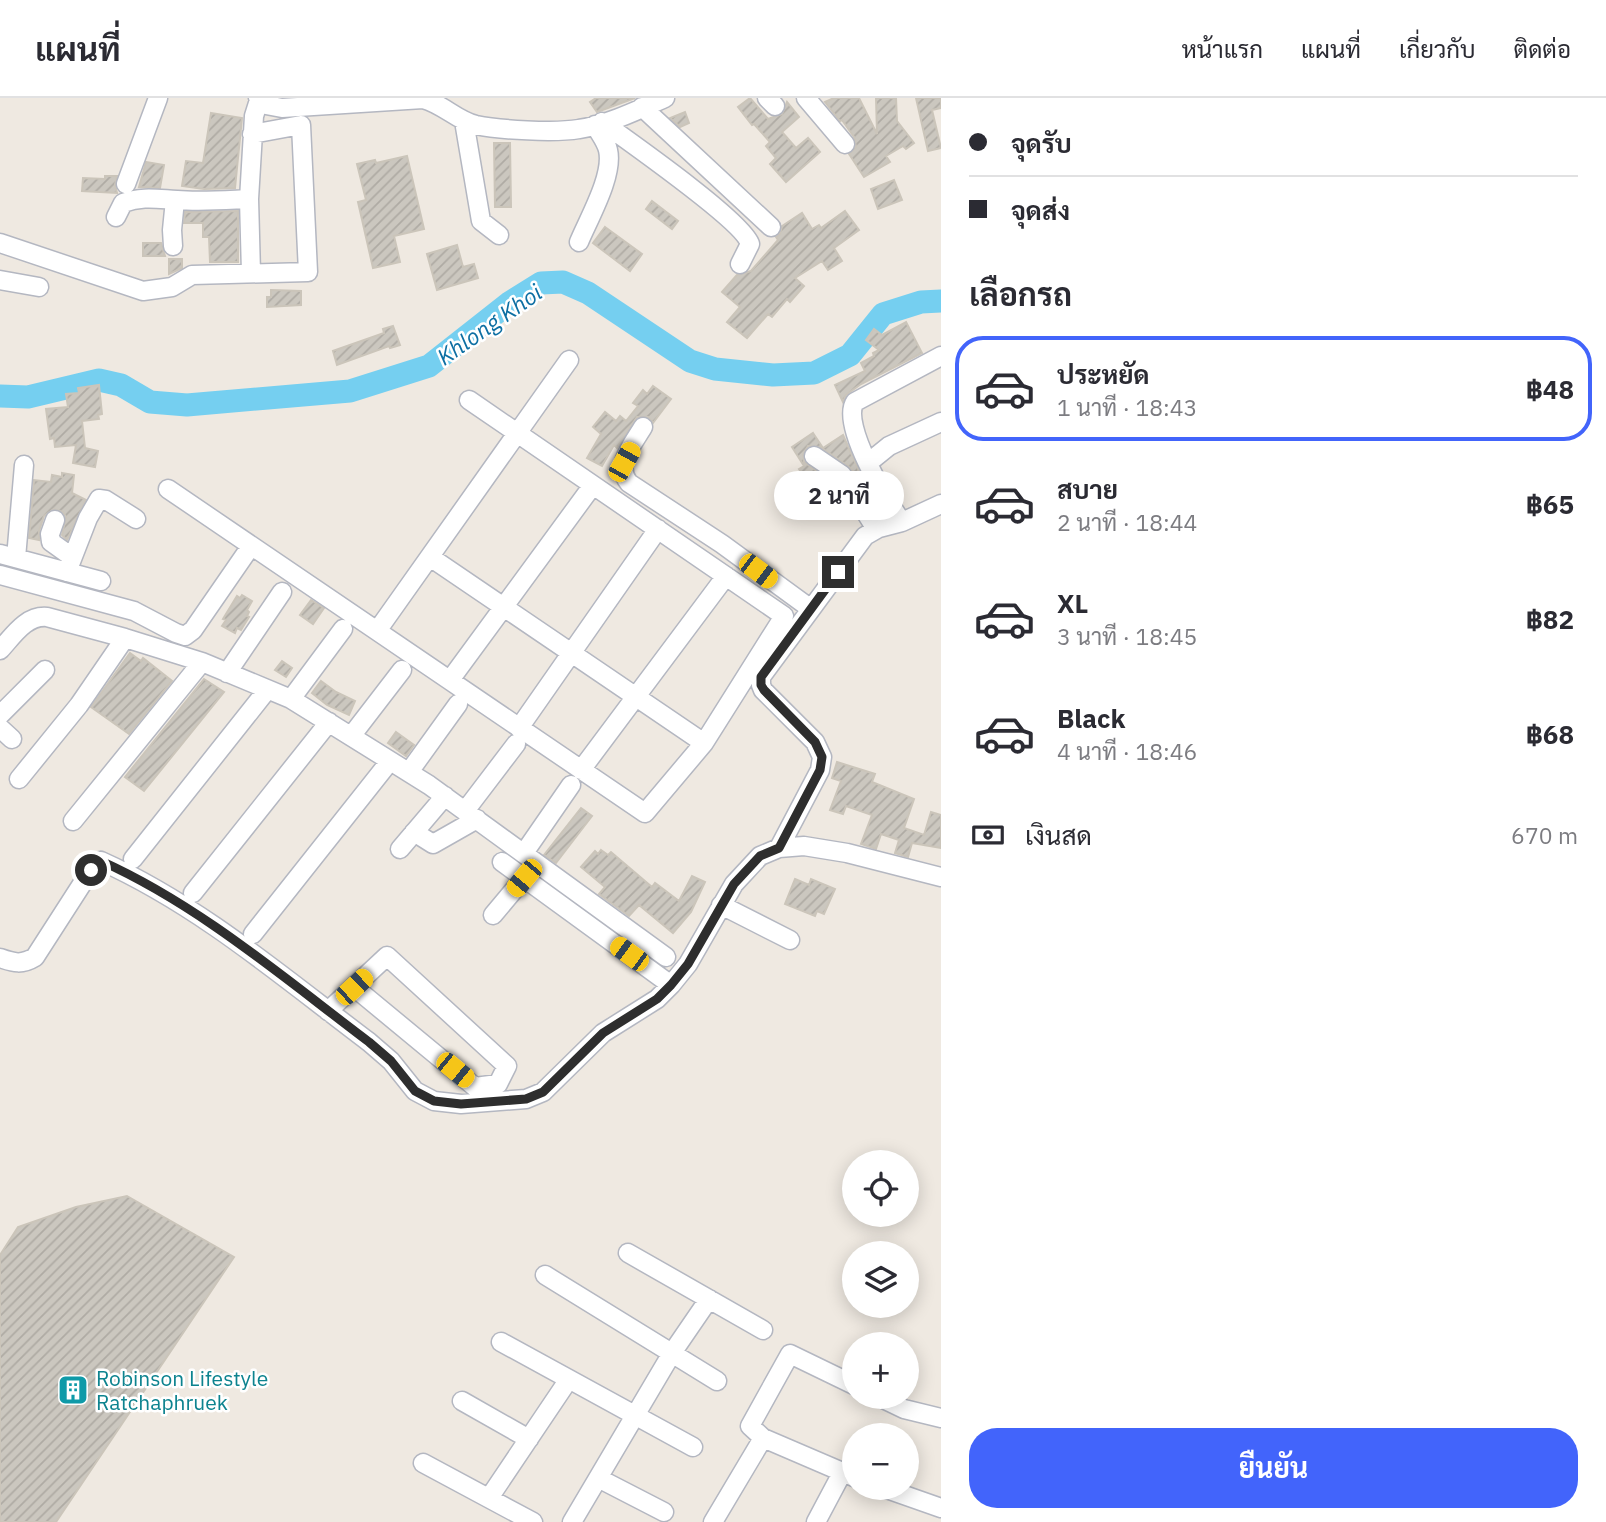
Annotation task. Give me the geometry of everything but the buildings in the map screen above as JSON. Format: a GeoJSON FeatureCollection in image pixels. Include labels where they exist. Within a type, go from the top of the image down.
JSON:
{"type":"FeatureCollection","features":[{"type":"Feature","properties":{"kind":"street"},"geometry":{"type":"LineString","coordinates":[[125,184],[158,98]]}},
{"type":"Feature","properties":{"kind":"street"},"geometry":{"type":"LineString","coordinates":[[251,273],[249,200],[252,134],[258,99],[266,105],[282,108],[423,99],[435,102],[464,121],[476,125],[549,131],[578,130],[665,98]]}},
{"type":"Feature","properties":{"kind":"street"},"geometry":{"type":"LineString","coordinates":[[811,99],[845,144]]}},
{"type":"Feature","properties":{"kind":"street"},"geometry":{"type":"LineString","coordinates":[[642,107],[771,226]]}},
{"type":"Feature","properties":{"kind":"street"},"geometry":{"type":"LineString","coordinates":[[464,121],[481,221],[499,235]]}},
{"type":"Feature","properties":{"kind":"street"},"geometry":{"type":"LineString","coordinates":[[579,242],[607,176],[609,163],[598,124]]}},
{"type":"Feature","properties":{"kind":"street"},"geometry":{"type":"LineString","coordinates":[[598,124],[720,212],[747,236],[750,244],[740,264]]}},
{"type":"Feature","properties":{"kind":"street"},"geometry":{"type":"LineString","coordinates":[[0,243],[144,291],[172,287],[192,275],[307,272],[301,125],[252,134]]}},
{"type":"Feature","properties":{"kind":"street"},"geometry":{"type":"LineString","coordinates":[[116,218],[123,203],[134,199],[150,197],[175,201],[249,200]]}},
{"type":"Feature","properties":{"kind":"street"},"geometry":{"type":"LineString","coordinates":[[173,246],[175,201]]}},
{"type":"Feature","properties":{"kind":"street"},"geometry":{"type":"LineString","coordinates":[[0,281],[39,287]]}},
{"type":"Feature","properties":{"kind":"street"},"geometry":{"type":"LineString","coordinates":[[902,522],[868,463],[851,422],[851,408],[855,402],[941,356]]}},
{"type":"Feature","properties":{"kind":"street"},"geometry":{"type":"LineString","coordinates":[[377,631],[569,360]]}},
{"type":"Feature","properties":{"kind":"street"},"geometry":{"type":"LineString","coordinates":[[168,489],[450,680],[518,736],[576,777],[645,813],[704,743],[783,616],[469,400]]}},
{"type":"Feature","properties":{"kind":"street"},"geometry":{"type":"LineString","coordinates":[[868,463],[888,446],[941,422]]}},
{"type":"Feature","properties":{"kind":"street"},"geometry":{"type":"LineString","coordinates":[[643,428],[624,462],[622,471],[629,483],[722,544],[811,609]]}},
{"type":"Feature","properties":{"kind":"street"},"geometry":{"type":"LineString","coordinates":[[814,456],[842,475],[876,529]]}},
{"type":"Feature","properties":{"kind":"street"},"geometry":{"type":"LineString","coordinates":[[24,465],[8,556],[70,565],[101,581]]}},
{"type":"Feature","properties":{"kind":"street"},"geometry":{"type":"LineString","coordinates":[[450,680],[593,485]]}},
{"type":"Feature","properties":{"kind":"street"},"geometry":{"type":"LineString","coordinates":[[70,565],[88,517],[99,499],[106,500],[136,519]]}},
{"type":"Feature","properties":{"kind":"street"},"geometry":{"type":"LineString","coordinates":[[779,848],[820,770],[822,757],[815,742],[764,690],[761,677],[865,536],[876,529],[902,522],[941,504]]}},
{"type":"Feature","properties":{"kind":"street"},"geometry":{"type":"LineString","coordinates":[[55,520],[50,534],[51,542],[70,565]]}},
{"type":"Feature","properties":{"kind":"street"},"geometry":{"type":"LineString","coordinates":[[414,832],[433,844],[471,815],[571,652],[658,529]]}},
{"type":"Feature","properties":{"kind":"street"},"geometry":{"type":"LineString","coordinates":[[0,575],[134,611],[185,636],[193,630],[251,546]]}},
{"type":"Feature","properties":{"kind":"street"},"geometry":{"type":"LineString","coordinates":[[430,556],[704,743]]}},
{"type":"Feature","properties":{"kind":"street"},"geometry":{"type":"LineString","coordinates":[[524,853],[576,777],[726,576]]}},
{"type":"Feature","properties":{"kind":"street"},"geometry":{"type":"LineString","coordinates":[[227,673],[282,592]]}},
{"type":"Feature","properties":{"kind":"street"},"geometry":{"type":"LineString","coordinates":[[0,650],[29,620],[37,616],[125,638],[202,662],[291,699],[445,796],[666,957]]}},
{"type":"Feature","properties":{"kind":"street"},"geometry":{"type":"LineString","coordinates":[[291,699],[343,629]]}},
{"type":"Feature","properties":{"kind":"street"},"geometry":{"type":"LineString","coordinates":[[19,779],[79,705],[125,638]]}},
{"type":"Feature","properties":{"kind":"street"},"geometry":{"type":"LineString","coordinates":[[73,821],[202,662]]}},
{"type":"Feature","properties":{"kind":"street"},"geometry":{"type":"LineString","coordinates":[[0,715],[44,670]]}},
{"type":"Feature","properties":{"kind":"street"},"geometry":{"type":"LineString","coordinates":[[352,736],[402,670]]}},
{"type":"Feature","properties":{"kind":"street"},"geometry":{"type":"LineString","coordinates":[[133,859],[267,690]]}},
{"type":"Feature","properties":{"kind":"street"},"geometry":{"type":"LineString","coordinates":[[409,772],[458,704]]}},
{"type":"Feature","properties":{"kind":"street"},"geometry":{"type":"LineString","coordinates":[[193,893],[329,722]]}},
{"type":"Feature","properties":{"kind":"street"},"geometry":{"type":"LineString","coordinates":[[253,934],[390,761]]}},
{"type":"Feature","properties":{"kind":"street"},"geometry":{"type":"LineString","coordinates":[[400,849],[445,796]]}},
{"type":"Feature","properties":{"kind":"street"},"geometry":{"type":"LineString","coordinates":[[0,958],[12,963],[24,963],[35,957],[91,870],[101,861],[167,896],[209,923],[369,1042],[391,1061],[415,1091],[434,1101],[461,1104],[526,1099],[543,1092],[603,1033],[657,999],[671,985],[688,964],[734,884],[760,856],[779,848],[804,846],[847,853],[941,877]]}},
{"type":"Feature","properties":{"kind":"street"},"geometry":{"type":"LineString","coordinates":[[502,862],[671,985]]}},
{"type":"Feature","properties":{"kind":"street"},"geometry":{"type":"LineString","coordinates":[[493,915],[524,878]]}},
{"type":"Feature","properties":{"kind":"street"},"geometry":{"type":"LineString","coordinates":[[721,905],[790,940]]}},
{"type":"Feature","properties":{"kind":"street"},"geometry":{"type":"LineString","coordinates":[[328,1011],[354,987],[387,957],[508,1066],[498,1084],[475,1087],[354,987]]}},
{"type":"Feature","properties":{"kind":"street"},"geometry":{"type":"LineString","coordinates":[[628,1253],[763,1330]]}},
{"type":"Feature","properties":{"kind":"street"},"geometry":{"type":"LineString","coordinates":[[545,1275],[717,1381]]}},
{"type":"Feature","properties":{"kind":"street"},"geometry":{"type":"LineString","coordinates":[[572,1522],[672,1353],[709,1299]]}},
{"type":"Feature","properties":{"kind":"street"},"geometry":{"type":"LineString","coordinates":[[502,1342],[693,1447]]}},
{"type":"Feature","properties":{"kind":"street"},"geometry":{"type":"LineString","coordinates":[[842,1379],[790,1354],[750,1426],[763,1438],[842,1472]]}},
{"type":"Feature","properties":{"kind":"street"},"geometry":{"type":"LineString","coordinates":[[489,1498],[569,1379]]}},
{"type":"Feature","properties":{"kind":"street"},"geometry":{"type":"LineString","coordinates":[[462,1401],[529,1439]]}},
{"type":"Feature","properties":{"kind":"street"},"geometry":{"type":"LineString","coordinates":[[904,1409],[941,1418]]}},
{"type":"Feature","properties":{"kind":"street"},"geometry":{"type":"LineString","coordinates":[[713,1522],[763,1438]]}},
{"type":"Feature","properties":{"kind":"street"},"geometry":{"type":"LineString","coordinates":[[423,1463],[525,1520]]}},
{"type":"Feature","properties":{"kind":"street"},"geometry":{"type":"LineString","coordinates":[[598,1478],[664,1512]]}},
{"type":"Feature","properties":{"kind":"street"},"geometry":{"type":"LineString","coordinates":[[816,1522],[842,1484]]}},
{"type":"Feature","properties":{"kind":"street"},"geometry":{"type":"LineString","coordinates":[[918,1500],[941,1508]]}},
{"type":"Feature","properties":{"kind":"waterway","name":"Khlong Khoi"},"geometry":{"type":"LineString","coordinates":[[0,396],[28,397],[99,380],[121,385],[150,402],[187,405],[350,391],[429,366],[509,303],[541,283],[563,282],[588,293],[690,361],[715,369],[773,375],[814,373],[850,355],[883,314],[921,302],[941,301]]}},
{"type":"Feature","properties":{"kind":"place","name":"Robinson Lifestyle Ratchaphruek"},"geometry":{"type":"Point","coordinates":[73,1390]}},
{"type":"Feature","properties":{"kind":"route"},"geometry":{"type":"LineString","coordinates":[[91,870],[101,861],[116,867],[209,923],[369,1042],[391,1061],[415,1091],[434,1101],[461,1104],[526,1099],[543,1092],[603,1033],[657,999],[688,964],[734,884],[746,869],[760,856],[779,848],[820,770],[822,757],[815,742],[764,690],[761,677],[838,572]]}}]}
